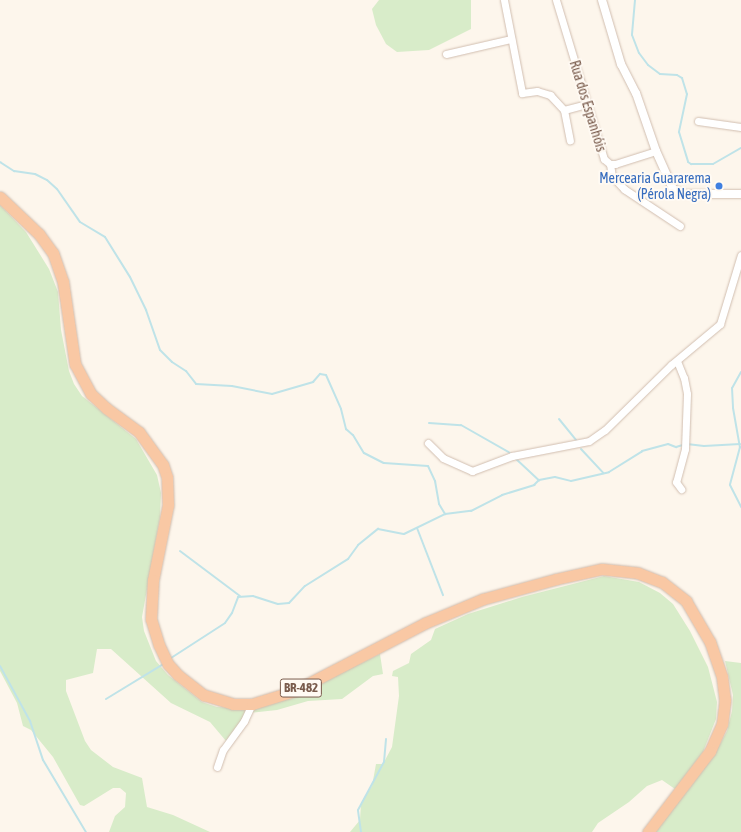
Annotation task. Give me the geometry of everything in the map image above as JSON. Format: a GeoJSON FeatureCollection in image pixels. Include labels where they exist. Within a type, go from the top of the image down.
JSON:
{"type":"FeatureCollection","features":[{"type":"Feature","properties":{"kind":"highway","name":"BR-482"},"geometry":{"type":"LineString","coordinates":[[0,197],[39,234],[53,253],[62,282],[75,364],[91,394],[106,408],[139,432],[163,465],[168,505],[153,580],[151,619],[156,638],[168,664],[204,695],[233,704],[252,704],[294,691],[425,623],[483,599],[556,578],[602,569],[638,573],[662,582],[686,601],[712,648],[722,677],[725,700],[722,724],[710,751],[648,832]]}},
{"type":"Feature","properties":{"kind":"street"},"geometry":{"type":"LineString","coordinates":[[504,0],[522,94],[537,91],[550,94],[559,102],[564,110],[570,140]]}},
{"type":"Feature","properties":{"kind":"street","name":"Rua dos Espanhóis"},"geometry":{"type":"LineString","coordinates":[[556,0],[586,104],[604,159],[610,164],[656,151]]}},
{"type":"Feature","properties":{"kind":"street"},"geometry":{"type":"LineString","coordinates":[[602,0],[621,64],[640,104],[656,151],[673,189],[684,194],[741,194]]}},
{"type":"Feature","properties":{"kind":"street"},"geometry":{"type":"LineString","coordinates":[[446,54],[511,39]]}},
{"type":"Feature","properties":{"kind":"street"},"geometry":{"type":"LineString","coordinates":[[564,110],[586,104]]}},
{"type":"Feature","properties":{"kind":"street"},"geometry":{"type":"LineString","coordinates":[[698,121],[741,127]]}},
{"type":"Feature","properties":{"kind":"street"},"geometry":{"type":"LineString","coordinates":[[610,164],[612,176],[624,189],[680,226]]}},
{"type":"Feature","properties":{"kind":"street"},"geometry":{"type":"LineString","coordinates":[[428,443],[443,458],[476,471],[512,456],[589,441],[605,430],[677,361],[720,324],[741,255]]}},
{"type":"Feature","properties":{"kind":"street"},"geometry":{"type":"LineString","coordinates":[[677,361],[686,387],[686,445],[676,482],[682,488]]}},
{"type":"Feature","properties":{"kind":"street"},"geometry":{"type":"LineString","coordinates":[[217,768],[223,750],[244,721],[252,704]]}},
{"type":"Feature","properties":{"kind":"green space"},"geometry":{"type":"Polygon","coordinates":[[[379,0],[471,0],[471,29],[429,50],[397,52],[386,44],[376,25],[372,9],[379,0]]]}},
{"type":"Feature","properties":{"kind":"green space"},"geometry":{"type":"Polygon","coordinates":[[[0,205],[26,232],[49,269],[58,292],[61,330],[69,371],[74,384],[82,396],[136,439],[157,475],[161,493],[160,517],[142,617],[144,631],[156,661],[168,675],[202,702],[217,707],[234,708],[261,707],[292,697],[380,654],[383,674],[373,676],[342,699],[308,701],[277,710],[248,713],[226,741],[210,722],[171,703],[111,649],[97,649],[93,673],[66,680],[66,691],[85,741],[91,750],[113,767],[142,778],[147,807],[173,815],[210,832],[109,832],[115,816],[125,807],[126,793],[120,788],[113,788],[84,806],[80,805],[53,757],[31,730],[23,726],[17,703],[0,671],[0,205]]]}},
{"type":"Feature","properties":{"kind":"green space"},"geometry":{"type":"Polygon","coordinates":[[[604,576],[639,582],[660,593],[673,604],[690,631],[708,667],[717,702],[716,719],[703,752],[675,789],[662,780],[647,786],[629,802],[598,823],[592,832],[350,832],[360,820],[361,803],[372,786],[376,764],[383,764],[392,747],[399,696],[398,677],[392,676],[393,671],[409,663],[411,654],[431,640],[435,629],[468,614],[522,597],[604,576]]]}},
{"type":"Feature","properties":{"kind":"green space"},"geometry":{"type":"Polygon","coordinates":[[[725,661],[741,663],[741,832],[653,832],[663,816],[689,789],[719,746],[727,731],[732,711],[733,695],[725,661]]]}},
{"type":"Feature","properties":{"kind":"waterway"},"geometry":{"type":"LineString","coordinates":[[635,0],[632,35],[639,53],[648,65],[660,74],[677,75],[682,78],[687,94],[679,132],[688,162],[691,164],[713,164],[741,148]]}},
{"type":"Feature","properties":{"kind":"waterway"},"geometry":{"type":"LineString","coordinates":[[0,162],[14,171],[35,174],[47,180],[57,189],[80,222],[105,237],[130,277],[146,310],[160,350],[172,362],[186,371],[196,384],[232,386],[272,394],[313,382],[320,374],[326,375],[341,409],[346,429],[353,435],[364,453],[384,463],[428,466],[435,481],[439,504],[445,514]]}},
{"type":"Feature","properties":{"kind":"waterway"},"geometry":{"type":"LineString","coordinates":[[741,372],[732,388],[733,408],[740,447],[730,485],[741,507]]}},
{"type":"Feature","properties":{"kind":"waterway"},"geometry":{"type":"LineString","coordinates":[[559,419],[576,440]]}},
{"type":"Feature","properties":{"kind":"waterway"},"geometry":{"type":"LineString","coordinates":[[429,423],[461,425],[510,453]]}},
{"type":"Feature","properties":{"kind":"waterway"},"geometry":{"type":"LineString","coordinates":[[171,658],[225,623],[232,613],[238,597],[253,596],[278,604],[289,603],[305,586],[348,559],[358,545],[378,529],[404,534],[445,514],[471,511],[502,495],[534,485],[539,480],[555,477],[571,481],[609,472],[642,451],[668,444],[676,447],[683,445]]}},
{"type":"Feature","properties":{"kind":"waterway"},"geometry":{"type":"LineString","coordinates":[[687,444],[704,446],[740,444]]}},
{"type":"Feature","properties":{"kind":"waterway"},"geometry":{"type":"LineString","coordinates":[[581,449],[603,473]]}},
{"type":"Feature","properties":{"kind":"waterway"},"geometry":{"type":"LineString","coordinates":[[515,458],[539,480]]}},
{"type":"Feature","properties":{"kind":"waterway"},"geometry":{"type":"LineString","coordinates":[[417,528],[443,595]]}},
{"type":"Feature","properties":{"kind":"waterway"},"geometry":{"type":"LineString","coordinates":[[180,551],[240,596]]}},
{"type":"Feature","properties":{"kind":"waterway"},"geometry":{"type":"LineString","coordinates":[[106,699],[162,665]]}},
{"type":"Feature","properties":{"kind":"waterway"},"geometry":{"type":"LineString","coordinates":[[0,666],[30,721],[43,760],[86,832]]}},
{"type":"Feature","properties":{"kind":"waterway"},"geometry":{"type":"LineString","coordinates":[[361,832],[358,810],[384,762],[386,739]]}},
{"type":"Feature","properties":{"kind":"place","name":"Mercearia Guararema (Pérola Negra)"},"geometry":{"type":"Point","coordinates":[719,186]}}]}
